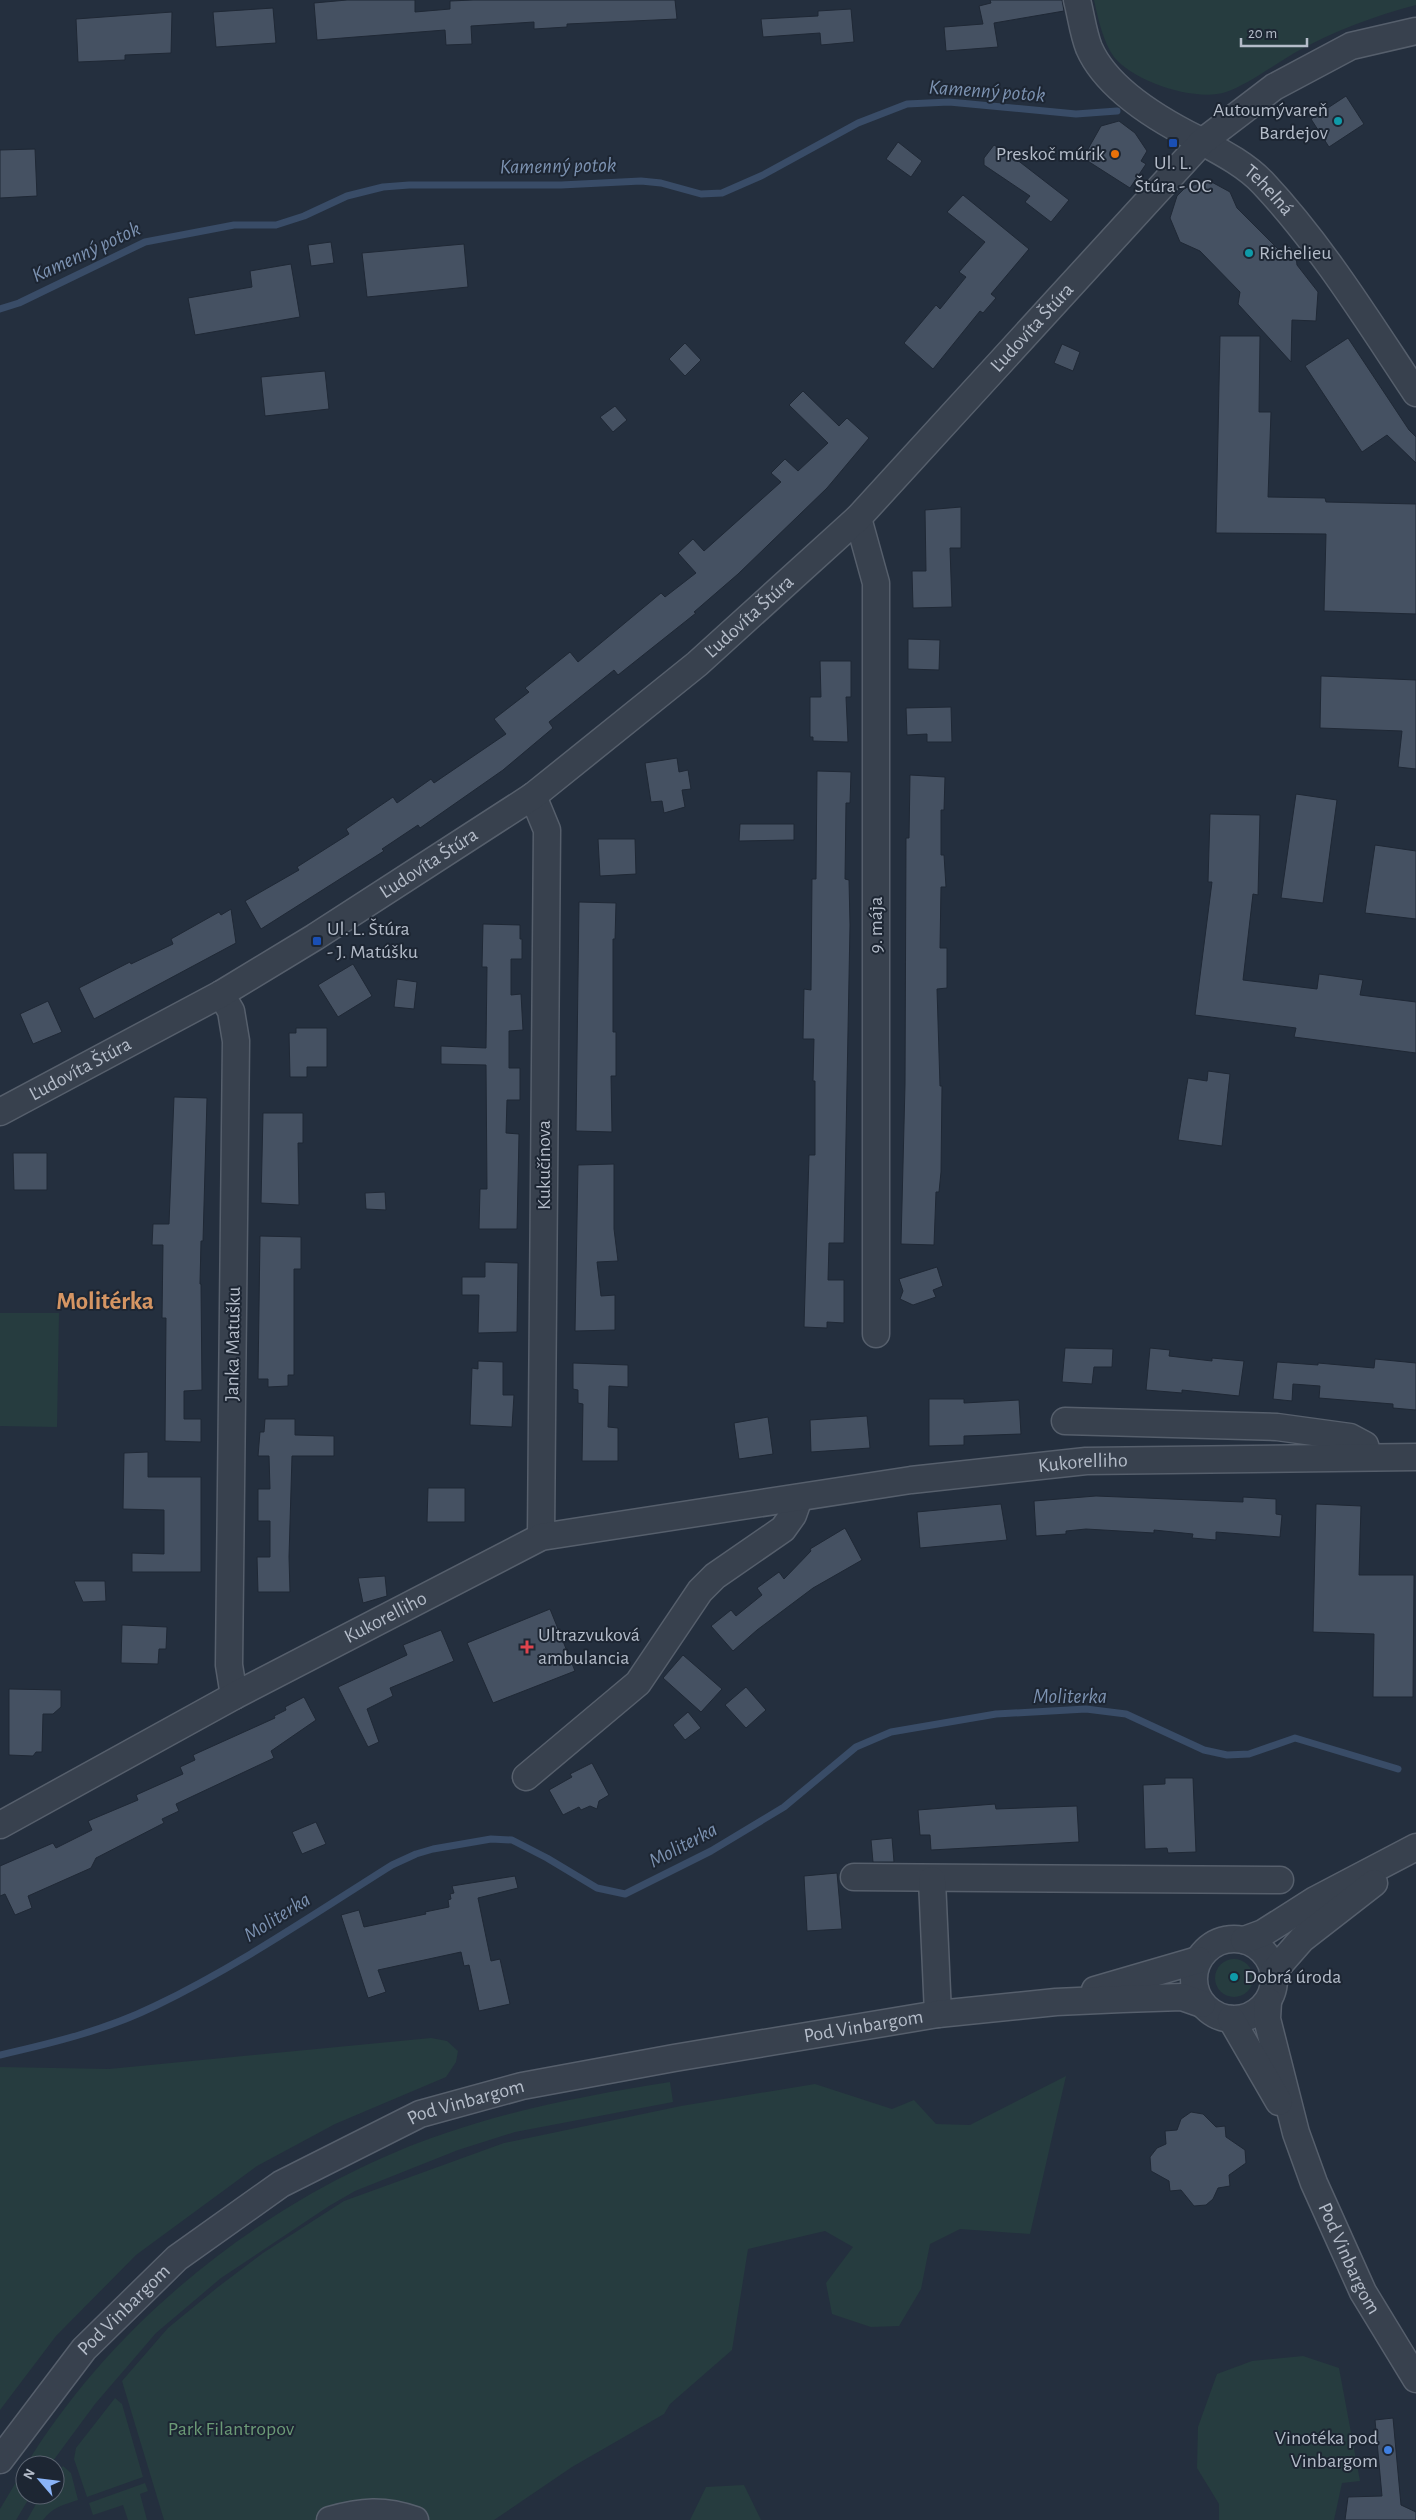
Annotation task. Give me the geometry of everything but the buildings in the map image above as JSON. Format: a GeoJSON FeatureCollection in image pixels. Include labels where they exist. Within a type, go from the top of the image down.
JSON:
{"type":"FeatureCollection","features":[{"type":"Feature","properties":{"kind":"street","name":"Tehelná"},"geometry":{"type":"LineString","coordinates":[[1077,0],[1089,47],[1099,66],[1133,99],[1157,117],[1227,155],[1261,180],[1310,236],[1416,394]]}},
{"type":"Feature","properties":{"kind":"street","name":"Ľudovíta Štúra"},"geometry":{"type":"LineString","coordinates":[[0,1112],[220,994],[315,937],[533,796],[696,664],[858,518],[1202,142],[1274,87],[1351,46],[1416,31]]}},
{"type":"Feature","properties":{"kind":"street","name":"9. mája"},"geometry":{"type":"LineString","coordinates":[[858,518],[876,583],[876,1334]]}},
{"type":"Feature","properties":{"kind":"street","name":"Kukučínova"},"geometry":{"type":"LineString","coordinates":[[533,796],[547,830],[541,1537]]}},
{"type":"Feature","properties":{"kind":"street","name":"Janka Matušku"},"geometry":{"type":"LineString","coordinates":[[220,994],[230,1011],[236,1040],[230,1656],[234,1696]]}},
{"type":"Feature","properties":{"kind":"street","name":"Kukorelliho"},"geometry":{"type":"LineString","coordinates":[[1065,1421],[1277,1427],[1350,1437],[1365,1445],[1369,1457]]}},
{"type":"Feature","properties":{"kind":"street","name":"Kukorelliho"},"geometry":{"type":"LineString","coordinates":[[0,1825],[234,1696],[541,1537],[911,1480],[1086,1461],[1416,1457]]}},
{"type":"Feature","properties":{"kind":"street"},"geometry":{"type":"LineString","coordinates":[[526,1777],[638,1683],[700,1591],[715,1576],[783,1529],[793,1515],[799,1498]]}},
{"type":"Feature","properties":{"kind":"street"},"geometry":{"type":"LineString","coordinates":[[1244,1940],[1263,1933],[1315,1900],[1416,1849]]}},
{"type":"Feature","properties":{"kind":"street"},"geometry":{"type":"LineString","coordinates":[[1274,1971],[1302,1939],[1416,1849]]}},
{"type":"Feature","properties":{"kind":"street"},"geometry":{"type":"LineString","coordinates":[[854,1878],[932,1880],[1280,1880]]}},
{"type":"Feature","properties":{"kind":"street"},"geometry":{"type":"LineString","coordinates":[[932,1880],[938,2014]]}},
{"type":"Feature","properties":{"kind":"street"},"geometry":{"type":"LineString","coordinates":[[1231,1939],[1244,1940],[1258,1946],[1268,1957],[1274,1971],[1274,1981],[1268,2001],[1258,2012],[1245,2018],[1231,2019],[1215,2015],[1202,2004],[1196,1994],[1194,1983],[1198,1960],[1206,1950],[1218,1942],[1231,1939]]}},
{"type":"Feature","properties":{"kind":"street","name":"Pod Vinbargom"},"geometry":{"type":"LineString","coordinates":[[1056,2002],[1198,1960]]}},
{"type":"Feature","properties":{"kind":"street","name":"Pod Vinbargom"},"geometry":{"type":"LineString","coordinates":[[0,2460],[84,2349],[177,2258],[281,2184],[420,2114],[522,2086],[674,2058],[938,2014],[1056,2002],[1182,1996],[1202,2004]]}},
{"type":"Feature","properties":{"kind":"street","name":"Pod Vinbargom"},"geometry":{"type":"LineString","coordinates":[[1268,2001],[1267,2019],[1296,2134],[1314,2184],[1363,2292],[1416,2378]]}},
{"type":"Feature","properties":{"kind":"street","name":"Pod Vinbargom"},"geometry":{"type":"LineString","coordinates":[[1231,2019],[1296,2134]]}},
{"type":"Feature","properties":{"kind":"street"},"geometry":{"type":"LineString","coordinates":[[330,2520],[356,2512],[394,2513],[415,2520]]}},
{"type":"Feature","properties":{"kind":"green space"},"geometry":{"type":"Polygon","coordinates":[[[1094,0],[1416,0],[1416,5],[1370,19],[1325,37],[1234,89],[1213,94],[1199,94],[1166,88],[1150,82],[1123,66],[1110,51],[1101,30],[1094,0]]]}},
{"type":"Feature","properties":{"kind":"green space"},"geometry":{"type":"Polygon","coordinates":[[[0,1313],[59,1313],[57,1427],[0,1426],[0,1313]]]}},
{"type":"Feature","properties":{"kind":"green space"},"geometry":{"type":"Polygon","coordinates":[[[1234,1959],[1247,1965],[1253,1978],[1247,1991],[1234,1997],[1221,1991],[1215,1978],[1221,1965],[1234,1959]]]}},
{"type":"Feature","properties":{"kind":"green space"},"geometry":{"type":"Polygon","coordinates":[[[431,2038],[447,2041],[458,2051],[456,2062],[446,2077],[335,2124],[257,2166],[136,2255],[56,2336],[0,2410],[0,2067],[109,2069],[431,2038]]]}},
{"type":"Feature","properties":{"kind":"green space","name":"Park Filantropov"},"geometry":{"type":"Polygon","coordinates":[[[1066,2076],[1030,2234],[960,2229],[930,2244],[921,2289],[899,2326],[871,2327],[832,2314],[826,2283],[853,2247],[825,2231],[748,2249],[732,2350],[670,2404],[664,2414],[572,2467],[494,2520],[164,2520],[122,2381],[168,2328],[218,2287],[263,2253],[344,2201],[504,2143],[681,2106],[815,2084],[892,2109],[914,2100],[936,2124],[970,2125],[1066,2076]]]}},
{"type":"Feature","properties":{"kind":"green space"},"geometry":{"type":"Polygon","coordinates":[[[670,2082],[673,2102],[515,2132],[458,2150],[355,2191],[329,2206],[221,2278],[156,2333],[95,2404],[57,2455],[33,2455],[64,2410],[107,2357],[155,2308],[208,2263],[264,2223],[323,2187],[384,2157],[446,2133],[501,2116],[670,2082]]]}},
{"type":"Feature","properties":{"kind":"green space"},"geometry":{"type":"Polygon","coordinates":[[[1303,2356],[1339,2368],[1360,2481],[1342,2483],[1334,2520],[1219,2520],[1219,2504],[1197,2468],[1198,2427],[1217,2374],[1252,2361],[1303,2356]]]}},
{"type":"Feature","properties":{"kind":"green space"},"geometry":{"type":"Polygon","coordinates":[[[115,2398],[122,2404],[143,2477],[87,2497],[74,2459],[76,2448],[115,2398]]]}},
{"type":"Feature","properties":{"kind":"green space"},"geometry":{"type":"Polygon","coordinates":[[[65,2468],[71,2473],[78,2500],[65,2504],[65,2468]]]}},
{"type":"Feature","properties":{"kind":"green space"},"geometry":{"type":"Polygon","coordinates":[[[145,2483],[148,2491],[140,2494],[147,2520],[128,2520],[123,2505],[93,2515],[89,2503],[145,2483]]]}},
{"type":"Feature","properties":{"kind":"green space"},"geometry":{"type":"Polygon","coordinates":[[[15,2484],[15,2505],[25,2505],[16,2520],[0,2520],[0,2509],[15,2484]]]}},
{"type":"Feature","properties":{"kind":"green space"},"geometry":{"type":"Polygon","coordinates":[[[744,2485],[761,2520],[690,2520],[706,2487],[744,2485]]]}},
{"type":"Feature","properties":{"kind":"green space"},"geometry":{"type":"Polygon","coordinates":[[[35,2505],[63,2505],[55,2509],[43,2520],[27,2520],[35,2505]]]}},
{"type":"Feature","properties":{"kind":"waterway","name":"Kamenný potok"},"geometry":{"type":"LineString","coordinates":[[0,309],[19,303],[145,242],[234,225],[276,225],[304,216],[347,196],[383,187],[409,185],[561,185],[641,181],[661,183],[701,194],[722,193],[763,175],[858,123],[907,104],[949,102],[1076,114],[1117,111]]}},
{"type":"Feature","properties":{"kind":"waterway","name":"Moliterka"},"geometry":{"type":"LineString","coordinates":[[0,2055],[59,2041],[98,2029],[155,2006],[246,1957],[392,1865],[416,1854],[433,1849],[491,1839],[512,1840],[547,1858],[597,1888],[625,1894],[711,1851],[784,1807],[856,1747],[891,1732],[996,1714],[1086,1709],[1126,1714],[1204,1750],[1227,1755],[1249,1754],[1295,1738],[1398,1769]]}},
{"type":"Feature","properties":{"kind":"place","name":"Autoumývareň Bardejov"},"geometry":{"type":"Point","coordinates":[1338,121]}},
{"type":"Feature","properties":{"kind":"place","name":"Ul. L. Štúra - OC"},"geometry":{"type":"Point","coordinates":[1173,143]}},
{"type":"Feature","properties":{"kind":"place","name":"Preskoč múrik"},"geometry":{"type":"Point","coordinates":[1115,154]}},
{"type":"Feature","properties":{"kind":"place","name":"Richelieu"},"geometry":{"type":"Point","coordinates":[1249,253]}},
{"type":"Feature","properties":{"kind":"place","name":"Ul. L. Štúra - J. Matúšku"},"geometry":{"type":"Point","coordinates":[317,941]}},
{"type":"Feature","properties":{"kind":"place","name":"Ultrazvuková ambulancia"},"geometry":{"type":"Point","coordinates":[527,1647]}},
{"type":"Feature","properties":{"kind":"place","name":"Dobrá úroda"},"geometry":{"type":"Point","coordinates":[1234,1977]}},
{"type":"Feature","properties":{"kind":"place","name":"Vinotéka pod Vinbargom"},"geometry":{"type":"Point","coordinates":[1388,2450]}},
{"type":"Feature","properties":{"kind":"district","name":"Molitérka"},"geometry":{"type":"Point","coordinates":[105,1301]}}]}
